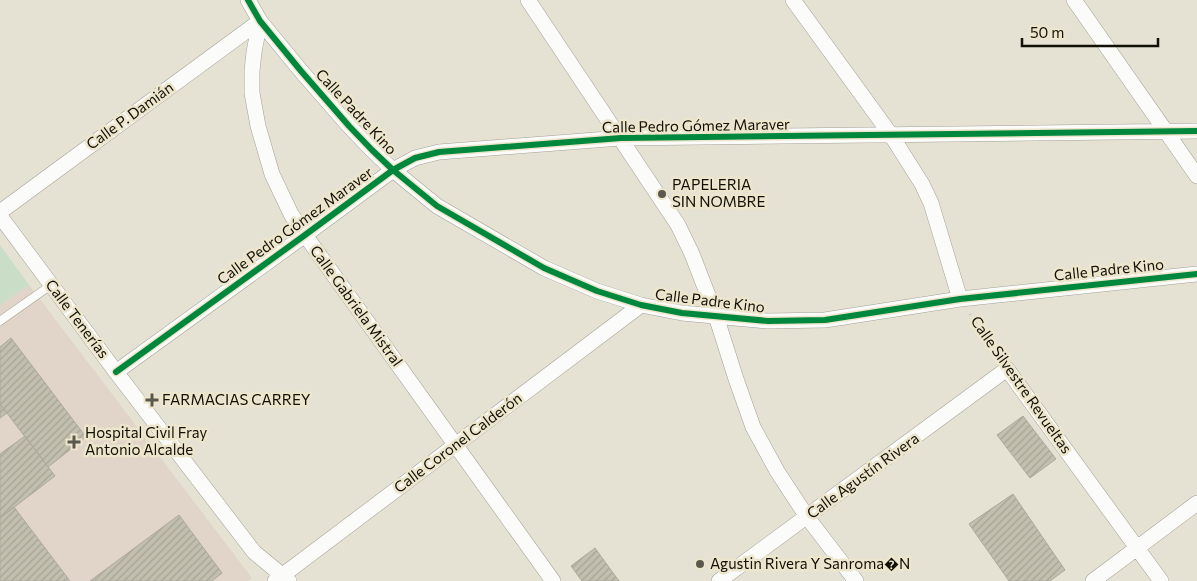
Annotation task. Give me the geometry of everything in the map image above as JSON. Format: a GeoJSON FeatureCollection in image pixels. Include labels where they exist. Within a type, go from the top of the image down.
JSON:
{"type":"FeatureCollection","features":[{"type":"Feature","properties":{"kind":"street"},"geometry":{"type":"LineString","coordinates":[[248,0],[260,21]]}},
{"type":"Feature","properties":{"kind":"street"},"geometry":{"type":"LineString","coordinates":[[528,0],[678,225],[692,254],[716,316],[753,427],[777,471],[808,517],[856,581]]}},
{"type":"Feature","properties":{"kind":"street"},"geometry":{"type":"LineString","coordinates":[[793,0],[891,135],[922,184],[931,203],[960,299]]}},
{"type":"Feature","properties":{"kind":"street"},"geometry":{"type":"LineString","coordinates":[[1074,0],[1197,176]]}},
{"type":"Feature","properties":{"kind":"street","name":"Calle Padre Kino"},"geometry":{"type":"LineString","coordinates":[[260,21],[349,126],[393,170],[437,206],[544,268],[597,291],[641,305],[682,313],[768,321],[825,320],[960,299],[1197,274]]}},
{"type":"Feature","properties":{"kind":"street","name":"Calle P. Damián"},"geometry":{"type":"LineString","coordinates":[[0,212],[260,21]]}},
{"type":"Feature","properties":{"kind":"street","name":"Calle Gabriela Mistral"},"geometry":{"type":"LineString","coordinates":[[260,21],[254,52],[252,93],[258,126],[272,174],[291,214],[552,581]]}},
{"type":"Feature","properties":{"kind":"street","name":"Calle Pedro Gómez Maraver"},"geometry":{"type":"LineString","coordinates":[[116,372],[393,170],[415,158],[439,152],[621,138],[1197,131]]}},
{"type":"Feature","properties":{"kind":"street","name":"Calle Tenerías"},"geometry":{"type":"LineString","coordinates":[[0,216],[116,372],[254,552],[282,579]]}},
{"type":"Feature","properties":{"kind":"street","name":"Calle Coronel Calderón"},"geometry":{"type":"LineString","coordinates":[[282,579],[455,445],[641,305]]}},
{"type":"Feature","properties":{"kind":"street","name":"Calle Agustín Rivera"},"geometry":{"type":"LineString","coordinates":[[719,581],[1007,369]]}},
{"type":"Feature","properties":{"kind":"street","name":"Calle Silvestre Revueltas"},"geometry":{"type":"LineString","coordinates":[[1007,369],[1161,581]]}},
{"type":"Feature","properties":{"kind":"street"},"geometry":{"type":"LineString","coordinates":[[1092,581],[1197,503]]}},
{"type":"Feature","properties":{"kind":"lane"},"geometry":{"type":"LineString","coordinates":[[0,321],[52,285]]}},
{"type":"Feature","properties":{"kind":"shaded area","name":"Hospital Civil Fray Antonio Alcalde"},"geometry":{"type":"Polygon","coordinates":[[[29,285],[252,578],[248,581],[0,581],[0,305],[29,285]]]}},
{"type":"Feature","properties":{"kind":"green space"},"geometry":{"type":"Polygon","coordinates":[[[0,245],[29,285],[0,305],[0,245]]]}},
{"type":"Feature","properties":{"kind":"building"},"geometry":{"type":"Polygon","coordinates":[[[11,338],[86,437],[48,467],[0,404],[0,347],[11,338]]]}},
{"type":"Feature","properties":{"kind":"building"},"geometry":{"type":"Polygon","coordinates":[[[0,404],[7,413],[0,418],[0,404]]]}},
{"type":"Feature","properties":{"kind":"building"},"geometry":{"type":"Polygon","coordinates":[[[1023,416],[1056,459],[1030,478],[997,435],[1023,416]]]}},
{"type":"Feature","properties":{"kind":"building"},"geometry":{"type":"Polygon","coordinates":[[[25,436],[55,476],[0,518],[0,454],[25,436]]]}},
{"type":"Feature","properties":{"kind":"building"},"geometry":{"type":"Polygon","coordinates":[[[1013,494],[1065,570],[1050,581],[1009,581],[969,524],[1013,494]]]}},
{"type":"Feature","properties":{"kind":"building"},"geometry":{"type":"Polygon","coordinates":[[[14,507],[70,581],[0,581],[0,518],[14,507]]]}},
{"type":"Feature","properties":{"kind":"building"},"geometry":{"type":"Polygon","coordinates":[[[179,515],[222,573],[212,581],[90,581],[179,515]]]}},
{"type":"Feature","properties":{"kind":"building"},"geometry":{"type":"Polygon","coordinates":[[[595,548],[619,581],[582,581],[571,566],[595,548]]]}},
{"type":"Feature","properties":{"kind":"cycle path"},"geometry":{"type":"LineString","coordinates":[[248,0],[260,21],[349,126],[393,170],[437,206],[544,268],[597,291],[641,305],[682,313],[768,321],[825,320],[960,299],[1197,274]]}},
{"type":"Feature","properties":{"kind":"cycle path"},"geometry":{"type":"LineString","coordinates":[[116,372],[393,170],[415,158],[439,152],[621,138],[1197,131]]}},
{"type":"Feature","properties":{"kind":"place","name":"PAPELERIA SIN NOMBRE"},"geometry":{"type":"Point","coordinates":[662,194]}},
{"type":"Feature","properties":{"kind":"place","name":"FARMACIAS CARREY"},"geometry":{"type":"Point","coordinates":[152,400]}},
{"type":"Feature","properties":{"kind":"place","name":"Hospital Civil Fray Antonio Alcalde"},"geometry":{"type":"Point","coordinates":[74,442]}},
{"type":"Feature","properties":{"kind":"place","name":"Agustin Rivera Y Sanroma�N"},"geometry":{"type":"Point","coordinates":[700,564]}}]}
